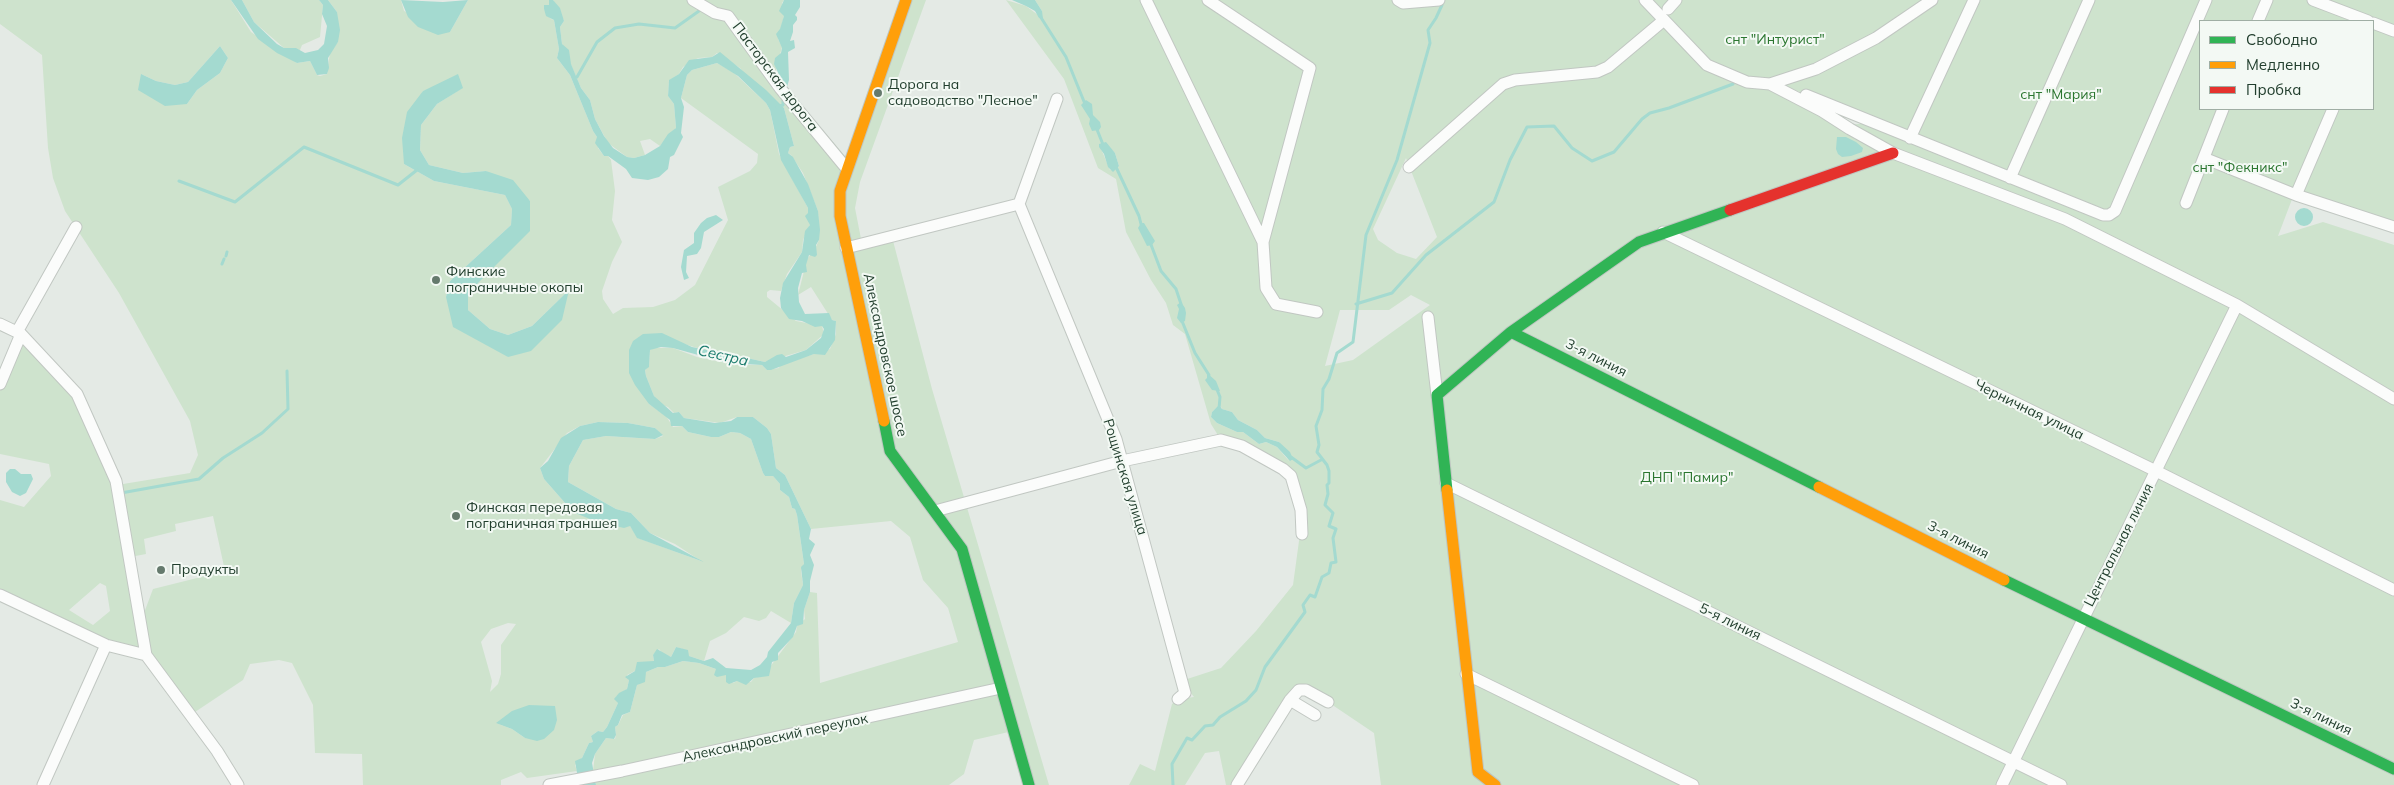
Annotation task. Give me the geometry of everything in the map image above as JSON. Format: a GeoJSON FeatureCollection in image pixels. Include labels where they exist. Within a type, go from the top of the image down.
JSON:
{"type":"FeatureCollection","features":[{"type":"Feature","properties":{"kind":"street","name":"Пасторская дорога"},"geometry":{"type":"LineString","coordinates":[[693,0],[715,14],[728,16],[783,92],[847,170]]}},
{"type":"Feature","properties":{"kind":"street","name":"Александровское шоссе"},"geometry":{"type":"LineString","coordinates":[[906,0],[847,170],[839,203],[846,248],[890,451],[936,511],[962,549],[1029,785]]}},
{"type":"Feature","properties":{"kind":"street"},"geometry":{"type":"LineString","coordinates":[[1146,0],[1263,242]]}},
{"type":"Feature","properties":{"kind":"street"},"geometry":{"type":"LineString","coordinates":[[1208,0],[1310,68],[1263,242],[1266,288],[1276,304],[1317,312]]}},
{"type":"Feature","properties":{"kind":"street"},"geometry":{"type":"LineString","coordinates":[[1398,0],[1403,3],[1439,0]]}},
{"type":"Feature","properties":{"kind":"street"},"geometry":{"type":"LineString","coordinates":[[1644,0],[1669,10],[1707,65],[1747,82],[1772,83],[2103,215],[2109,215],[2115,211],[2206,0]]}},
{"type":"Feature","properties":{"kind":"street"},"geometry":{"type":"LineString","coordinates":[[1772,83],[1816,69],[1876,38],[1932,0]]}},
{"type":"Feature","properties":{"kind":"street"},"geometry":{"type":"LineString","coordinates":[[1910,138],[1974,0]]}},
{"type":"Feature","properties":{"kind":"street"},"geometry":{"type":"LineString","coordinates":[[2010,178],[2089,0]]}},
{"type":"Feature","properties":{"kind":"street"},"geometry":{"type":"LineString","coordinates":[[2258,20],[2267,0]]}},
{"type":"Feature","properties":{"kind":"street"},"geometry":{"type":"LineString","coordinates":[[2313,0],[2365,20]]}},
{"type":"Feature","properties":{"kind":"street"},"geometry":{"type":"LineString","coordinates":[[1409,167],[1503,84],[1515,80],[1597,72],[1608,67],[1669,10]]}},
{"type":"Feature","properties":{"kind":"street"},"geometry":{"type":"LineString","coordinates":[[2374,23],[2394,31]]}},
{"type":"Feature","properties":{"kind":"street"},"geometry":{"type":"LineString","coordinates":[[1772,83],[1893,153],[2065,219],[2236,305],[2394,400]]}},
{"type":"Feature","properties":{"kind":"street"},"geometry":{"type":"LineString","coordinates":[[846,248],[1020,204],[1057,99]]}},
{"type":"Feature","properties":{"kind":"street"},"geometry":{"type":"LineString","coordinates":[[2186,203],[2224,110]]}},
{"type":"Feature","properties":{"kind":"street"},"geometry":{"type":"LineString","coordinates":[[2296,195],[2333,110]]}},
{"type":"Feature","properties":{"kind":"street"},"geometry":{"type":"LineString","coordinates":[[1437,395],[1511,332],[1639,242],[1663,232],[1893,153]]}},
{"type":"Feature","properties":{"kind":"street"},"geometry":{"type":"LineString","coordinates":[[2204,158],[2296,195],[2393,223]]}},
{"type":"Feature","properties":{"kind":"street","name":"Рощинская улица"},"geometry":{"type":"LineString","coordinates":[[1020,204],[1116,439],[1185,693],[1178,699]]}},
{"type":"Feature","properties":{"kind":"street"},"geometry":{"type":"LineString","coordinates":[[0,384],[19,333],[76,227]]}},
{"type":"Feature","properties":{"kind":"street","name":"Черничная улица"},"geometry":{"type":"LineString","coordinates":[[1663,232],[2156,471],[2394,590]]}},
{"type":"Feature","properties":{"kind":"street","name":"Центральная линия"},"geometry":{"type":"LineString","coordinates":[[2002,785],[2236,305]]}},
{"type":"Feature","properties":{"kind":"street"},"geometry":{"type":"LineString","coordinates":[[1428,317],[1478,772],[1495,785]]}},
{"type":"Feature","properties":{"kind":"street"},"geometry":{"type":"LineString","coordinates":[[0,324],[19,333],[77,394],[116,481],[146,655],[217,751],[238,785]]}},
{"type":"Feature","properties":{"kind":"street","name":"3-я линия"},"geometry":{"type":"LineString","coordinates":[[1511,332],[2082,620],[2394,769]]}},
{"type":"Feature","properties":{"kind":"street"},"geometry":{"type":"LineString","coordinates":[[936,511],[1122,460],[1221,440],[1242,446],[1283,469],[1291,476],[1301,510],[1302,534]]}},
{"type":"Feature","properties":{"kind":"street","name":"5-я линия"},"geometry":{"type":"LineString","coordinates":[[1446,483],[2061,785]]}},
{"type":"Feature","properties":{"kind":"street"},"geometry":{"type":"LineString","coordinates":[[0,595],[106,645],[146,655]]}},
{"type":"Feature","properties":{"kind":"street"},"geometry":{"type":"LineString","coordinates":[[44,785],[106,645]]}},
{"type":"Feature","properties":{"kind":"street"},"geometry":{"type":"LineString","coordinates":[[1466,674],[1693,785]]}},
{"type":"Feature","properties":{"kind":"street","name":"Александровский переулок"},"geometry":{"type":"LineString","coordinates":[[549,785],[618,772],[1001,688]]}},
{"type":"Feature","properties":{"kind":"street"},"geometry":{"type":"LineString","coordinates":[[1237,785],[1290,700],[1299,690],[1306,690],[1328,702]]}},
{"type":"Feature","properties":{"kind":"street"},"geometry":{"type":"LineString","coordinates":[[1290,700],[1315,715]]}},
{"type":"Feature","properties":{"kind":"green space"},"geometry":{"type":"Polygon","coordinates":[[[0,0],[231,0],[251,32],[297,63],[310,61],[317,75],[320,76],[327,74],[330,52],[338,42],[337,12],[328,0],[401,0],[404,11],[450,32],[468,0],[549,0],[549,5],[544,9],[551,19],[554,20],[559,49],[557,58],[570,75],[597,137],[598,148],[604,156],[608,156],[611,160],[615,191],[612,220],[622,242],[612,262],[602,291],[603,299],[613,314],[623,308],[653,307],[675,300],[695,285],[728,220],[718,187],[750,171],[757,163],[758,154],[681,98],[687,75],[692,70],[717,63],[733,72],[766,103],[770,110],[779,154],[808,208],[810,225],[803,240],[802,252],[787,274],[781,291],[770,290],[767,292],[767,297],[796,321],[822,326],[824,334],[806,350],[765,362],[747,358],[733,359],[681,343],[633,341],[649,404],[666,416],[673,427],[682,426],[688,432],[711,437],[719,437],[731,432],[740,433],[751,439],[763,473],[765,476],[773,476],[780,484],[780,490],[789,497],[792,508],[795,509],[797,515],[804,564],[801,571],[803,585],[794,603],[791,623],[771,611],[766,618],[759,621],[744,617],[726,633],[710,641],[704,661],[689,656],[685,650],[676,647],[671,657],[663,654],[659,649],[653,655],[654,661],[627,675],[629,680],[627,689],[616,697],[618,703],[607,727],[603,732],[598,731],[591,736],[593,742],[589,743],[582,758],[575,765],[577,771],[527,778],[521,772],[501,780],[501,785],[363,785],[362,754],[315,753],[313,705],[292,663],[279,660],[250,664],[243,680],[189,716],[147,658],[0,595],[0,500],[24,507],[51,476],[49,464],[0,454],[0,384],[20,336],[71,388],[117,485],[190,473],[198,455],[190,421],[119,293],[65,211],[53,178],[48,148],[42,55],[0,24],[0,0]],[[220,46],[188,82],[175,85],[156,81],[141,74],[187,104],[197,90],[220,73],[228,58],[220,46]],[[462,88],[423,91],[404,164],[434,181],[505,195],[512,209],[511,225],[450,281],[446,297],[508,357],[568,291],[532,326],[508,335],[490,329],[468,310],[468,294],[482,278],[530,201],[486,171],[463,173],[429,165],[420,150],[421,125],[437,104],[462,88]],[[598,422],[580,426],[567,433],[540,468],[544,479],[573,512],[630,526],[638,538],[701,561],[675,544],[650,533],[631,513],[616,509],[568,482],[569,466],[583,440],[606,436],[655,439],[663,436],[655,428],[628,423],[598,422]],[[213,516],[175,524],[176,531],[144,539],[146,554],[130,557],[141,621],[153,589],[225,571],[213,516]],[[100,583],[69,610],[93,625],[110,611],[106,586],[100,583]],[[508,623],[491,629],[481,642],[492,681],[490,692],[498,684],[501,674],[501,645],[516,624],[508,623]],[[496,723],[512,729],[525,738],[544,739],[496,723]]]}},
{"type":"Feature","properties":{"kind":"green space"},"geometry":{"type":"Polygon","coordinates":[[[242,0],[319,0],[323,5],[320,37],[302,45],[300,50],[284,48],[254,22],[242,0]]]}},
{"type":"Feature","properties":{"kind":"green space"},"geometry":{"type":"Polygon","coordinates":[[[553,0],[784,0],[782,3],[784,16],[778,39],[782,47],[776,70],[783,83],[850,162],[907,0],[926,0],[860,182],[855,208],[862,244],[892,237],[932,389],[1049,785],[1029,785],[1013,731],[974,740],[964,774],[949,785],[596,785],[596,782],[621,777],[623,773],[997,684],[622,769],[593,771],[595,754],[606,738],[615,739],[615,727],[623,715],[630,712],[637,685],[642,682],[646,672],[683,661],[699,663],[716,669],[716,672],[726,675],[733,683],[737,681],[751,682],[754,678],[764,675],[796,632],[797,626],[805,619],[804,610],[810,592],[817,593],[820,683],[958,642],[948,608],[923,580],[910,537],[891,521],[811,529],[785,475],[776,468],[771,434],[767,428],[753,417],[737,417],[720,423],[684,418],[679,412],[674,413],[668,407],[660,404],[654,396],[646,376],[645,370],[649,366],[650,350],[653,348],[673,348],[697,357],[736,365],[762,365],[767,370],[779,368],[780,365],[785,363],[830,349],[836,334],[836,321],[832,320],[811,287],[798,295],[807,259],[819,240],[818,211],[803,173],[788,153],[790,147],[794,146],[784,108],[745,75],[740,68],[717,53],[712,57],[698,58],[683,67],[679,74],[669,81],[668,96],[674,104],[676,128],[660,146],[650,139],[640,141],[645,155],[634,158],[627,157],[608,143],[595,119],[590,100],[581,88],[562,44],[560,27],[564,21],[553,0]]]}},
{"type":"Feature","properties":{"kind":"green space","name":"ДНП \"Памир\""},"geometry":{"type":"Polygon","coordinates":[[[1006,0],[1026,6],[1042,18],[1042,11],[1035,0],[2394,0],[2394,227],[2294,194],[2278,236],[2323,222],[2394,245],[2394,785],[1381,785],[1374,733],[1328,702],[1299,690],[1237,785],[1226,785],[1219,751],[1205,753],[1185,785],[1129,785],[1140,764],[1155,771],[1172,704],[1178,699],[1194,697],[1181,681],[1221,668],[1256,631],[1293,585],[1302,530],[1291,476],[1221,440],[1211,424],[1185,334],[1173,325],[1166,303],[1151,280],[1126,232],[1116,179],[1098,168],[1064,79],[1006,0]],[[1776,82],[1844,125],[1873,123],[1776,82]],[[1099,144],[1110,170],[1119,166],[1115,153],[1108,147],[1099,144]],[[1406,158],[1373,229],[1378,240],[1397,253],[1416,259],[1437,237],[1406,158]],[[1411,295],[1389,310],[1340,310],[1325,366],[1353,360],[1430,305],[1411,295]],[[1220,405],[1212,412],[1211,417],[1217,423],[1237,432],[1243,432],[1259,444],[1266,442],[1277,447],[1289,461],[1279,442],[1265,438],[1257,430],[1238,420],[1232,412],[1222,409],[1220,405]]]}},
{"type":"Feature","properties":{"kind":"water"},"geometry":{"type":"Polygon","coordinates":[[[231,0],[242,0],[254,22],[277,44],[284,48],[296,48],[305,53],[318,50],[324,44],[327,26],[322,14],[323,5],[319,0],[328,0],[337,12],[340,30],[338,42],[328,58],[329,68],[327,74],[317,75],[310,61],[297,63],[277,53],[258,39],[231,0]]]}},
{"type":"Feature","properties":{"kind":"water"},"geometry":{"type":"Polygon","coordinates":[[[401,0],[443,2],[468,0],[450,32],[438,35],[418,27],[408,17],[401,0]]]}},
{"type":"Feature","properties":{"kind":"water","name":"Сестра"},"geometry":{"type":"Polygon","coordinates":[[[549,0],[553,0],[560,8],[564,21],[560,27],[562,44],[569,50],[571,64],[581,88],[590,100],[595,119],[613,148],[627,157],[634,158],[645,155],[660,146],[668,134],[676,128],[674,104],[668,96],[669,80],[679,74],[689,60],[712,57],[720,52],[766,90],[784,108],[794,146],[790,147],[788,153],[793,157],[808,184],[818,211],[820,230],[819,240],[816,245],[817,255],[815,257],[809,255],[806,265],[807,272],[802,273],[798,288],[799,302],[805,314],[829,313],[832,320],[836,321],[835,340],[825,355],[814,354],[771,370],[767,370],[762,365],[727,363],[673,348],[661,347],[650,350],[649,367],[645,370],[646,376],[654,396],[673,413],[679,412],[684,418],[715,423],[731,421],[737,417],[753,417],[767,428],[771,434],[776,468],[785,475],[811,529],[809,539],[815,544],[810,555],[814,565],[810,581],[810,592],[804,610],[803,624],[797,626],[793,637],[778,653],[778,660],[772,662],[769,676],[754,678],[746,685],[737,681],[729,684],[726,682],[726,675],[717,677],[714,675],[716,669],[699,663],[683,661],[646,672],[645,682],[637,685],[630,712],[622,715],[618,725],[615,727],[616,735],[614,739],[606,738],[595,754],[592,763],[596,785],[579,785],[575,761],[582,758],[589,743],[593,742],[591,736],[598,731],[603,732],[607,727],[618,703],[614,699],[619,693],[627,689],[629,680],[625,677],[635,671],[637,662],[654,661],[653,655],[657,649],[671,657],[676,647],[688,650],[689,656],[704,661],[713,658],[726,668],[751,670],[760,665],[767,657],[768,652],[791,623],[794,603],[803,585],[801,567],[804,564],[795,509],[792,508],[789,497],[780,490],[780,484],[773,476],[765,476],[763,473],[751,439],[740,433],[731,432],[719,437],[711,437],[688,432],[682,426],[671,426],[670,420],[649,404],[629,373],[629,350],[633,341],[643,334],[662,333],[692,347],[712,351],[733,359],[747,358],[765,362],[777,355],[782,354],[786,357],[806,350],[821,338],[824,329],[822,326],[815,327],[802,321],[789,319],[781,308],[780,298],[783,283],[802,252],[805,231],[810,225],[805,216],[808,213],[808,208],[781,160],[770,110],[766,103],[738,76],[717,63],[692,70],[687,75],[681,98],[684,107],[681,133],[683,137],[674,155],[670,157],[668,169],[659,177],[648,180],[632,178],[626,169],[608,156],[604,156],[595,143],[597,137],[570,75],[557,58],[559,49],[554,20],[546,16],[544,9],[544,5],[549,5],[549,0]]]}},
{"type":"Feature","properties":{"kind":"water"},"geometry":{"type":"Polygon","coordinates":[[[784,0],[800,0],[800,7],[795,15],[797,20],[793,25],[790,41],[794,40],[795,48],[788,52],[789,80],[787,87],[783,83],[774,64],[775,58],[781,53],[782,48],[776,34],[780,29],[784,16],[779,11],[784,0]]]}},
{"type":"Feature","properties":{"kind":"water"},"geometry":{"type":"Polygon","coordinates":[[[1012,0],[1035,0],[1042,11],[1043,19],[1039,18],[1035,11],[1012,0]]]}},
{"type":"Feature","properties":{"kind":"water"},"geometry":{"type":"Polygon","coordinates":[[[220,46],[228,58],[220,73],[197,90],[187,104],[165,106],[138,90],[141,74],[156,81],[175,85],[188,82],[220,46]]]}},
{"type":"Feature","properties":{"kind":"water"},"geometry":{"type":"Polygon","coordinates":[[[458,74],[463,88],[437,104],[421,125],[420,150],[429,165],[463,173],[486,171],[513,180],[530,201],[530,231],[468,293],[468,310],[490,329],[508,335],[532,326],[569,290],[562,320],[531,351],[508,357],[453,327],[446,297],[450,281],[511,225],[512,209],[505,195],[434,181],[404,164],[402,138],[407,112],[423,91],[458,74]]]}},
{"type":"Feature","properties":{"kind":"water"},"geometry":{"type":"Polygon","coordinates":[[[1086,100],[1092,104],[1093,115],[1100,122],[1101,127],[1099,130],[1092,131],[1089,124],[1090,119],[1081,105],[1086,100]]]}},
{"type":"Feature","properties":{"kind":"water"},"geometry":{"type":"Polygon","coordinates":[[[1837,137],[1846,137],[1856,142],[1863,148],[1862,152],[1842,157],[1836,149],[1837,137]]]}},
{"type":"Feature","properties":{"kind":"water"},"geometry":{"type":"Polygon","coordinates":[[[1106,142],[1115,153],[1119,166],[1113,172],[1108,167],[1104,154],[1099,147],[1099,144],[1106,142]]]}},
{"type":"Feature","properties":{"kind":"water"},"geometry":{"type":"Polygon","coordinates":[[[2304,208],[2310,211],[2313,217],[2310,223],[2304,226],[2298,223],[2295,217],[2298,211],[2304,208]]]}},
{"type":"Feature","properties":{"kind":"water"},"geometry":{"type":"Polygon","coordinates":[[[716,215],[723,220],[704,232],[701,248],[697,254],[687,256],[686,272],[689,278],[684,280],[681,267],[684,250],[694,243],[694,233],[701,223],[707,218],[716,215]]]}},
{"type":"Feature","properties":{"kind":"water"},"geometry":{"type":"Polygon","coordinates":[[[1141,223],[1144,223],[1155,241],[1152,245],[1147,246],[1138,228],[1141,223]]]}},
{"type":"Feature","properties":{"kind":"water"},"geometry":{"type":"Polygon","coordinates":[[[1181,302],[1186,313],[1185,321],[1181,323],[1177,318],[1179,309],[1177,305],[1181,302]]]}},
{"type":"Feature","properties":{"kind":"water"},"geometry":{"type":"Polygon","coordinates":[[[1207,373],[1216,381],[1220,391],[1212,390],[1205,380],[1207,373]]]}},
{"type":"Feature","properties":{"kind":"water"},"geometry":{"type":"Polygon","coordinates":[[[1219,405],[1222,409],[1232,412],[1238,420],[1257,430],[1265,438],[1279,442],[1290,452],[1293,459],[1290,461],[1277,447],[1266,442],[1259,444],[1243,432],[1237,432],[1217,423],[1211,417],[1212,412],[1219,405]]]}},
{"type":"Feature","properties":{"kind":"water"},"geometry":{"type":"Polygon","coordinates":[[[598,422],[628,423],[655,428],[663,435],[655,439],[606,436],[583,440],[569,466],[568,482],[616,509],[631,513],[650,533],[704,562],[637,538],[630,526],[624,528],[597,522],[573,512],[544,479],[540,468],[548,461],[561,438],[580,426],[598,422]]]}},
{"type":"Feature","properties":{"kind":"water"},"geometry":{"type":"Polygon","coordinates":[[[10,469],[15,469],[21,474],[31,474],[33,479],[26,493],[20,496],[12,492],[6,482],[6,473],[10,469]]]}},
{"type":"Feature","properties":{"kind":"water"},"geometry":{"type":"Polygon","coordinates":[[[529,705],[555,706],[557,720],[554,730],[544,739],[537,741],[525,738],[512,729],[496,723],[512,711],[529,705]]]}},
{"type":"Feature","properties":{"kind":"waterway"},"geometry":{"type":"LineString","coordinates":[[1173,785],[1172,764],[1187,738],[1192,740],[1205,726],[1213,725],[1220,717],[1246,701],[1256,690],[1265,667],[1305,612],[1303,605],[1310,595],[1315,597],[1322,577],[1329,573],[1331,563],[1336,562],[1333,538],[1336,529],[1329,526],[1333,513],[1325,505],[1328,494],[1329,471],[1327,465],[1317,452],[1319,445],[1316,426],[1322,410],[1323,389],[1329,379],[1337,353],[1353,342],[1366,235],[1397,160],[1430,43],[1428,30],[1442,5]]}},
{"type":"Feature","properties":{"kind":"waterway"},"geometry":{"type":"LineString","coordinates":[[577,77],[597,42],[615,28],[639,24],[675,28],[699,11]]}},
{"type":"Feature","properties":{"kind":"waterway"},"geometry":{"type":"LineString","coordinates":[[1040,16],[1066,57],[1085,104]]}},
{"type":"Feature","properties":{"kind":"waterway"},"geometry":{"type":"LineString","coordinates":[[1356,304],[1392,293],[1426,255],[1494,202],[1510,160],[1527,127],[1554,126],[1572,148],[1592,161],[1614,152],[1642,119],[1650,113],[1669,108],[1733,84]]}},
{"type":"Feature","properties":{"kind":"waterway"},"geometry":{"type":"LineString","coordinates":[[777,107],[783,105],[783,97]]}},
{"type":"Feature","properties":{"kind":"waterway"},"geometry":{"type":"LineString","coordinates":[[1096,127],[1104,147]]}},
{"type":"Feature","properties":{"kind":"waterway"},"geometry":{"type":"LineString","coordinates":[[179,181],[235,202],[304,147],[398,185],[417,170]]}},
{"type":"Feature","properties":{"kind":"waterway"},"geometry":{"type":"LineString","coordinates":[[1116,167],[1139,216],[1142,228]]}},
{"type":"Feature","properties":{"kind":"waterway"},"geometry":{"type":"LineString","coordinates":[[1150,242],[1161,271],[1176,289],[1181,304]]}},
{"type":"Feature","properties":{"kind":"waterway"},"geometry":{"type":"LineString","coordinates":[[226,256],[227,252]]}},
{"type":"Feature","properties":{"kind":"waterway"},"geometry":{"type":"LineString","coordinates":[[222,264],[224,259]]}},
{"type":"Feature","properties":{"kind":"waterway"},"geometry":{"type":"LineString","coordinates":[[1182,321],[1195,353],[1209,375]]}},
{"type":"Feature","properties":{"kind":"waterway"},"geometry":{"type":"LineString","coordinates":[[121,493],[199,479],[223,458],[262,433],[288,409],[287,371]]}},
{"type":"Feature","properties":{"kind":"waterway"},"geometry":{"type":"LineString","coordinates":[[1216,387],[1220,397],[1219,409]]}},
{"type":"Feature","properties":{"kind":"waterway"},"geometry":{"type":"LineString","coordinates":[[1291,457],[1306,468],[1321,460]]}},
{"type":"Feature","properties":{"kind":"traffic: fast"},"geometry":{"type":"LineString","coordinates":[[1447,490],[1437,395],[1511,332],[1639,242],[1730,210]]}},
{"type":"Feature","properties":{"kind":"traffic: fast"},"geometry":{"type":"LineString","coordinates":[[1511,332],[1819,487]]}},
{"type":"Feature","properties":{"kind":"traffic: fast"},"geometry":{"type":"LineString","coordinates":[[884,421],[890,451],[962,549],[1029,785]]}},
{"type":"Feature","properties":{"kind":"traffic: fast"},"geometry":{"type":"LineString","coordinates":[[2004,580],[2394,769]]}},
{"type":"Feature","properties":{"kind":"traffic: slow"},"geometry":{"type":"LineString","coordinates":[[884,421],[840,216],[840,191],[906,0]]}},
{"type":"Feature","properties":{"kind":"traffic: slow"},"geometry":{"type":"LineString","coordinates":[[1819,487],[2004,580]]}},
{"type":"Feature","properties":{"kind":"traffic: slow"},"geometry":{"type":"LineString","coordinates":[[1447,490],[1478,772],[1495,785]]}},
{"type":"Feature","properties":{"kind":"traffic: jam"},"geometry":{"type":"LineString","coordinates":[[1730,210],[1893,153]]}},
{"type":"Feature","properties":{"kind":"place","name":"Дорога на садоводство \"Лесное\""},"geometry":{"type":"Point","coordinates":[878,93]}},
{"type":"Feature","properties":{"kind":"place","name":"Финские пограничные окопы"},"geometry":{"type":"Point","coordinates":[436,280]}},
{"type":"Feature","properties":{"kind":"place","name":"Финская передовая пограничная траншея"},"geometry":{"type":"Point","coordinates":[456,516]}},
{"type":"Feature","properties":{"kind":"place","name":"Продукты"},"geometry":{"type":"Point","coordinates":[161,570]}},
{"type":"Feature","properties":{"kind":"park label","name":"снт \"Интурист\""},"geometry":{"type":"Point","coordinates":[1775,40]}},
{"type":"Feature","properties":{"kind":"park label","name":"снт \"Мария\""},"geometry":{"type":"Point","coordinates":[2061,95]}},
{"type":"Feature","properties":{"kind":"park label","name":"снт \"Фекникс\""},"geometry":{"type":"Point","coordinates":[2240,168]}}]}
